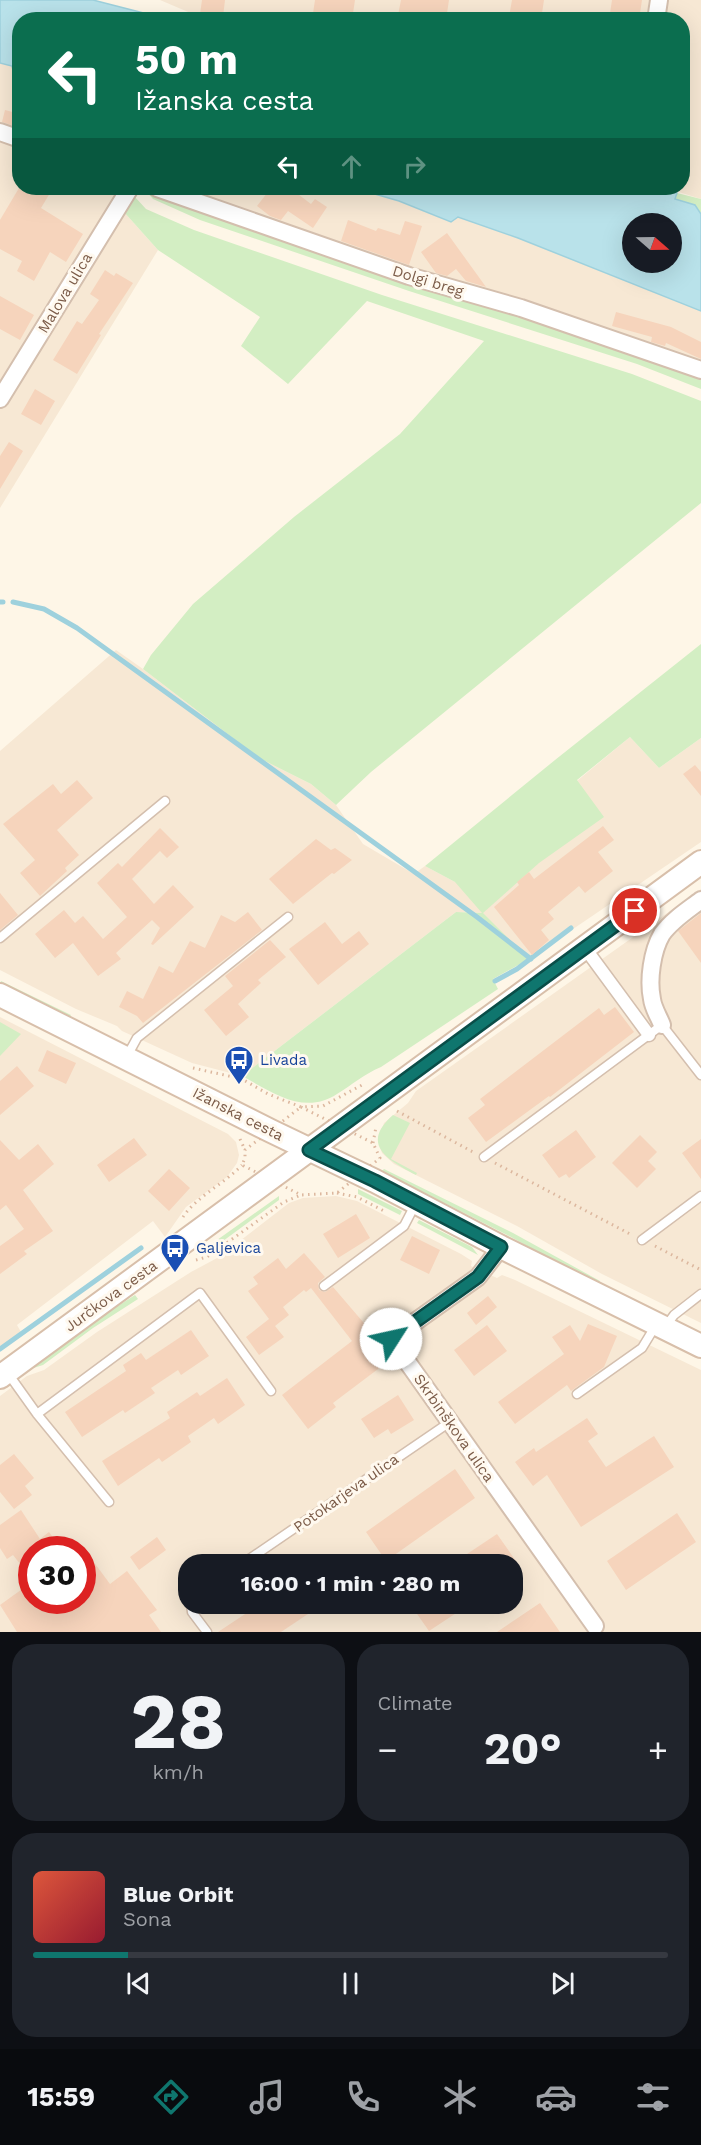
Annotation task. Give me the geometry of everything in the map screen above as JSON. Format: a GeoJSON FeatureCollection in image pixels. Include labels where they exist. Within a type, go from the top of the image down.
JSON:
{"type":"FeatureCollection","features":[{"type":"Feature","properties":{"kind":"main road","name":"Jurčkova cesta"},"geometry":{"type":"LineString","coordinates":[[3,1374],[701,862]]}},
{"type":"Feature","properties":{"kind":"main road","name":"Ižanska cesta"},"geometry":{"type":"LineString","coordinates":[[0,995],[701,1346]]}},
{"type":"Feature","properties":{"kind":"street","name":"Malova ulica"},"geometry":{"type":"LineString","coordinates":[[0,399],[126,195]]}},
{"type":"Feature","properties":{"kind":"street","name":"Dolgi breg"},"geometry":{"type":"LineString","coordinates":[[177,195],[409,276],[521,308],[701,370]]}},
{"type":"Feature","properties":{"kind":"street"},"geometry":{"type":"LineString","coordinates":[[656,1030],[650,980],[654,956],[662,935],[676,919],[701,900]]}},
{"type":"Feature","properties":{"kind":"street"},"geometry":{"type":"LineString","coordinates":[[585,948],[656,1030]]}},
{"type":"Feature","properties":{"kind":"street","name":"Skrbinškova ulica"},"geometry":{"type":"LineString","coordinates":[[501,1247],[478,1277],[391,1339],[590,1629]]}},
{"type":"Feature","properties":{"kind":"lane"},"geometry":{"type":"LineString","coordinates":[[0,938],[165,801]]}},
{"type":"Feature","properties":{"kind":"lane"},"geometry":{"type":"LineString","coordinates":[[126,1059],[137,1038],[288,916]]}},
{"type":"Feature","properties":{"kind":"lane"},"geometry":{"type":"LineString","coordinates":[[484,1157],[656,1030],[701,1075]]}},
{"type":"Feature","properties":{"kind":"lane"},"geometry":{"type":"LineString","coordinates":[[642,1240],[701,1196]]}},
{"type":"Feature","properties":{"kind":"lane"},"geometry":{"type":"LineString","coordinates":[[324,1286],[404,1226],[417,1203]]}},
{"type":"Feature","properties":{"kind":"lane"},"geometry":{"type":"LineString","coordinates":[[37,1414],[200,1293],[271,1390]]}},
{"type":"Feature","properties":{"kind":"lane"},"geometry":{"type":"LineString","coordinates":[[577,1395],[629,1359],[661,1326],[701,1294]]}},
{"type":"Feature","properties":{"kind":"lane"},"geometry":{"type":"LineString","coordinates":[[3,1374],[110,1502]]}},
{"type":"Feature","properties":{"kind":"lane","name":"Potokarjeva ulica"},"geometry":{"type":"LineString","coordinates":[[257,1554],[450,1422]]}},
{"type":"Feature","properties":{"kind":"lane"},"geometry":{"type":"LineString","coordinates":[[194,1614],[207,1632]]}},
{"type":"Feature","properties":{"kind":"path"},"geometry":{"type":"LineString","coordinates":[[292,1115],[301,1107],[319,1116]]}},
{"type":"Feature","properties":{"kind":"path"},"geometry":{"type":"LineString","coordinates":[[397,1111],[701,1270]]}},
{"type":"Feature","properties":{"kind":"path"},"geometry":{"type":"LineString","coordinates":[[364,1138],[373,1143],[380,1158],[373,1164]]}},
{"type":"Feature","properties":{"kind":"path"},"geometry":{"type":"LineString","coordinates":[[248,1168],[242,1165],[245,1150],[252,1145]]}},
{"type":"Feature","properties":{"kind":"path"},"geometry":{"type":"LineString","coordinates":[[204,1259],[284,1202],[301,1195],[337,1193],[346,1185]]}},
{"type":"Feature","properties":{"kind":"path"},"geometry":{"type":"LineString","coordinates":[[289,1188],[301,1195]]}},
{"type":"Feature","properties":{"kind":"shaded area"},"geometry":{"type":"Polygon","coordinates":[[[160,0],[649,0],[647,12],[188,12],[160,0]]]}},
{"type":"Feature","properties":{"kind":"shaded area"},"geometry":{"type":"Polygon","coordinates":[[[664,0],[701,0],[701,199],[688,195],[690,12],[662,12],[664,0]]]}},
{"type":"Feature","properties":{"kind":"shaded area"},"geometry":{"type":"Polygon","coordinates":[[[0,63],[12,66],[12,131],[0,127],[0,63]]]}},
{"type":"Feature","properties":{"kind":"shaded area"},"geometry":{"type":"Polygon","coordinates":[[[0,139],[12,143],[12,195],[118,195],[0,384],[0,139]]]}},
{"type":"Feature","properties":{"kind":"shaded area"},"geometry":{"type":"Polygon","coordinates":[[[194,195],[378,195],[451,222],[458,217],[518,238],[701,311],[701,364],[194,195]]]}},
{"type":"Feature","properties":{"kind":"shaded area"},"geometry":{"type":"Polygon","coordinates":[[[124,212],[158,250],[0,508],[0,408],[124,212]]]}},
{"type":"Feature","properties":{"kind":"shaded area"},"geometry":{"type":"Polygon","coordinates":[[[116,650],[259,758],[311,784],[336,805],[363,844],[414,874],[425,866],[455,882],[630,737],[659,768],[701,738],[701,842],[529,959],[482,913],[456,912],[242,1076],[192,1063],[122,1031],[117,1026],[76,1009],[0,970],[0,751],[116,650]]]}},
{"type":"Feature","properties":{"kind":"shaded area"},"geometry":{"type":"Polygon","coordinates":[[[701,889],[701,1323],[602,1274],[517,1226],[394,1164],[382,1153],[378,1140],[384,1123],[408,1103],[416,1091],[701,889]]]}},
{"type":"Feature","properties":{"kind":"shaded area"},"geometry":{"type":"Polygon","coordinates":[[[0,1017],[228,1134],[236,1142],[239,1155],[237,1163],[227,1177],[186,1207],[165,1237],[153,1221],[17,1325],[21,1332],[0,1347],[0,1017]]]}},
{"type":"Feature","properties":{"kind":"shaded area"},"geometry":{"type":"Polygon","coordinates":[[[336,1196],[357,1201],[461,1254],[472,1261],[471,1266],[497,1278],[502,1275],[515,1280],[701,1370],[701,1632],[0,1632],[0,1396],[27,1376],[44,1370],[97,1332],[191,1272],[219,1257],[289,1203],[303,1198],[336,1196]]]}},
{"type":"Feature","properties":{"kind":"green space"},"geometry":{"type":"Polygon","coordinates":[[[149,195],[162,195],[701,376],[701,389],[637,364],[409,291],[200,220],[153,199],[149,195]]]}},
{"type":"Feature","properties":{"kind":"green space"},"geometry":{"type":"Polygon","coordinates":[[[676,195],[685,195],[701,199],[701,214],[695,205],[675,199],[676,195]]]}},
{"type":"Feature","properties":{"kind":"green space"},"geometry":{"type":"Polygon","coordinates":[[[135,197],[146,209],[194,230],[382,295],[632,374],[701,401],[701,503],[371,772],[336,805],[311,784],[259,758],[143,669],[151,655],[193,604],[294,517],[400,434],[484,341],[367,301],[288,384],[241,346],[260,317],[158,250],[124,212],[135,197]]]}},
{"type":"Feature","properties":{"kind":"green space"},"geometry":{"type":"Polygon","coordinates":[[[701,644],[701,738],[659,768],[630,737],[577,780],[604,817],[539,863],[483,913],[529,959],[493,979],[498,989],[381,1067],[325,1100],[312,1103],[288,1099],[242,1076],[456,912],[482,913],[455,882],[425,866],[701,644]]]}},
{"type":"Feature","properties":{"kind":"green space"},"geometry":{"type":"Polygon","coordinates":[[[1,981],[71,1015],[69,1018],[0,984],[1,981]]]}},
{"type":"Feature","properties":{"kind":"green space"},"geometry":{"type":"Polygon","coordinates":[[[0,1022],[21,1034],[0,1056],[0,1022]]]}},
{"type":"Feature","properties":{"kind":"green space"},"geometry":{"type":"Polygon","coordinates":[[[393,1115],[410,1123],[391,1159],[417,1173],[416,1175],[388,1158],[378,1143],[378,1135],[393,1115]]]}},
{"type":"Feature","properties":{"kind":"green space"},"geometry":{"type":"Polygon","coordinates":[[[384,1169],[513,1233],[600,1281],[598,1285],[511,1237],[382,1171],[384,1169]]]}},
{"type":"Feature","properties":{"kind":"green space"},"geometry":{"type":"Polygon","coordinates":[[[358,1189],[402,1211],[400,1215],[358,1194],[358,1189]]]}},
{"type":"Feature","properties":{"kind":"green space"},"geometry":{"type":"Polygon","coordinates":[[[279,1196],[279,1200],[204,1255],[196,1255],[279,1196]]]}},
{"type":"Feature","properties":{"kind":"green space"},"geometry":{"type":"Polygon","coordinates":[[[419,1220],[472,1247],[478,1255],[417,1223],[419,1220]]]}},
{"type":"Feature","properties":{"kind":"green space"},"geometry":{"type":"Polygon","coordinates":[[[135,1295],[138,1299],[93,1328],[43,1365],[24,1371],[93,1322],[135,1295]]]}},
{"type":"Feature","properties":{"kind":"water"},"geometry":{"type":"Polygon","coordinates":[[[0,0],[93,0],[140,12],[12,12],[12,66],[0,63],[0,0]]]}},
{"type":"Feature","properties":{"kind":"water"},"geometry":{"type":"Polygon","coordinates":[[[378,195],[676,195],[675,199],[695,205],[701,214],[701,311],[518,238],[458,217],[451,222],[378,195]]]}},
{"type":"Feature","properties":{"kind":"building"},"geometry":{"type":"Polygon","coordinates":[[[202,0],[225,0],[224,12],[200,12],[202,0]]]}},
{"type":"Feature","properties":{"kind":"building"},"geometry":{"type":"Polygon","coordinates":[[[315,0],[355,0],[353,12],[313,12],[315,0]]]}},
{"type":"Feature","properties":{"kind":"building"},"geometry":{"type":"Polygon","coordinates":[[[401,0],[449,0],[447,12],[399,12],[401,0]]]}},
{"type":"Feature","properties":{"kind":"building"},"geometry":{"type":"Polygon","coordinates":[[[512,0],[544,0],[542,12],[510,12],[512,0]]]}},
{"type":"Feature","properties":{"kind":"building"},"geometry":{"type":"Polygon","coordinates":[[[612,0],[642,0],[640,12],[610,12],[612,0]]]}},
{"type":"Feature","properties":{"kind":"building"},"geometry":{"type":"Polygon","coordinates":[[[5,110],[12,112],[12,125],[2,122],[5,110]]]}},
{"type":"Feature","properties":{"kind":"building"},"geometry":{"type":"Polygon","coordinates":[[[15,195],[49,195],[41,208],[83,234],[66,262],[50,252],[34,281],[17,271],[22,261],[0,249],[0,220],[15,195]]]}},
{"type":"Feature","properties":{"kind":"building"},"geometry":{"type":"Polygon","coordinates":[[[266,195],[299,195],[311,204],[315,199],[327,207],[313,228],[288,211],[281,220],[270,216],[257,206],[266,195]]]}},
{"type":"Feature","properties":{"kind":"building"},"geometry":{"type":"Polygon","coordinates":[[[348,220],[376,231],[378,228],[400,235],[405,221],[422,226],[409,265],[341,241],[348,220]]]}},
{"type":"Feature","properties":{"kind":"building"},"geometry":{"type":"Polygon","coordinates":[[[447,233],[486,287],[466,281],[456,269],[447,276],[436,273],[421,252],[447,233]]]}},
{"type":"Feature","properties":{"kind":"building"},"geometry":{"type":"Polygon","coordinates":[[[105,270],[114,276],[116,273],[133,283],[99,334],[101,335],[77,374],[53,360],[77,321],[82,324],[99,300],[90,294],[105,270]]]}},
{"type":"Feature","properties":{"kind":"building"},"geometry":{"type":"Polygon","coordinates":[[[0,296],[34,315],[20,340],[0,329],[0,296]]]}},
{"type":"Feature","properties":{"kind":"building"},"geometry":{"type":"Polygon","coordinates":[[[616,312],[671,327],[701,342],[701,359],[666,343],[665,346],[651,342],[652,337],[612,326],[616,312]]]}},
{"type":"Feature","properties":{"kind":"building"},"geometry":{"type":"Polygon","coordinates":[[[35,389],[55,401],[41,425],[21,414],[35,389]]]}},
{"type":"Feature","properties":{"kind":"building"},"geometry":{"type":"Polygon","coordinates":[[[9,442],[23,451],[0,489],[0,456],[9,442]]]}},
{"type":"Feature","properties":{"kind":"building"},"geometry":{"type":"Polygon","coordinates":[[[695,765],[701,772],[701,796],[683,774],[695,765]]]}},
{"type":"Feature","properties":{"kind":"building"},"geometry":{"type":"Polygon","coordinates":[[[77,780],[93,798],[57,830],[79,855],[65,868],[67,871],[40,896],[20,873],[35,860],[3,824],[53,784],[61,794],[77,780]]]}},
{"type":"Feature","properties":{"kind":"building"},"geometry":{"type":"Polygon","coordinates":[[[603,826],[614,840],[598,852],[613,871],[585,893],[579,886],[548,912],[554,919],[541,930],[549,940],[532,955],[494,907],[519,885],[517,882],[529,872],[534,879],[603,826]]]}},
{"type":"Feature","properties":{"kind":"building"},"geometry":{"type":"Polygon","coordinates":[[[160,828],[179,847],[167,858],[160,851],[132,879],[154,904],[173,885],[194,907],[153,945],[151,944],[160,928],[152,920],[116,953],[121,959],[98,976],[73,943],[55,958],[35,934],[64,910],[75,923],[83,916],[103,939],[127,917],[97,883],[118,863],[122,867],[160,828]]]}},
{"type":"Feature","properties":{"kind":"building"},"geometry":{"type":"Polygon","coordinates":[[[316,839],[331,850],[335,848],[352,860],[293,904],[269,879],[316,839]]]}},
{"type":"Feature","properties":{"kind":"building"},"geometry":{"type":"Polygon","coordinates":[[[0,893],[18,915],[0,930],[0,893]]]}},
{"type":"Feature","properties":{"kind":"building"},"geometry":{"type":"Polygon","coordinates":[[[248,912],[262,930],[143,1023],[137,1016],[119,1007],[127,991],[143,999],[159,966],[173,973],[190,941],[205,948],[221,915],[235,922],[248,912]]]}},
{"type":"Feature","properties":{"kind":"building"},"geometry":{"type":"Polygon","coordinates":[[[701,913],[701,963],[678,931],[701,913]]]}},
{"type":"Feature","properties":{"kind":"building"},"geometry":{"type":"Polygon","coordinates":[[[325,922],[342,944],[359,931],[369,944],[318,985],[289,949],[325,922]]]}},
{"type":"Feature","properties":{"kind":"building"},"geometry":{"type":"Polygon","coordinates":[[[270,940],[286,957],[258,980],[261,983],[238,1004],[249,1017],[226,1036],[204,1010],[233,986],[225,976],[270,940]]]}},
{"type":"Feature","properties":{"kind":"building"},"geometry":{"type":"Polygon","coordinates":[[[615,1007],[634,1032],[550,1097],[486,1142],[468,1118],[485,1105],[480,1099],[599,1008],[604,1015],[615,1007]]]}},
{"type":"Feature","properties":{"kind":"building"},"geometry":{"type":"Polygon","coordinates":[[[47,1050],[76,1063],[66,1084],[38,1071],[47,1050]]]}},
{"type":"Feature","properties":{"kind":"building"},"geometry":{"type":"Polygon","coordinates":[[[17,1066],[34,1086],[0,1115],[0,1081],[17,1066]]]}},
{"type":"Feature","properties":{"kind":"building"},"geometry":{"type":"Polygon","coordinates":[[[576,1130],[596,1157],[569,1178],[566,1174],[559,1178],[542,1155],[576,1130]]]}},
{"type":"Feature","properties":{"kind":"building"},"geometry":{"type":"Polygon","coordinates":[[[640,1135],[657,1152],[648,1161],[656,1169],[637,1188],[612,1163],[640,1135]]]}},
{"type":"Feature","properties":{"kind":"building"},"geometry":{"type":"Polygon","coordinates":[[[134,1138],[147,1155],[109,1182],[97,1165],[134,1138]]]}},
{"type":"Feature","properties":{"kind":"building"},"geometry":{"type":"Polygon","coordinates":[[[701,1139],[701,1179],[682,1153],[701,1139]]]}},
{"type":"Feature","properties":{"kind":"building"},"geometry":{"type":"Polygon","coordinates":[[[0,1140],[19,1160],[38,1144],[54,1164],[23,1190],[53,1231],[24,1251],[27,1254],[0,1274],[0,1246],[24,1229],[6,1205],[0,1210],[0,1140]]]}},
{"type":"Feature","properties":{"kind":"building"},"geometry":{"type":"Polygon","coordinates":[[[169,1169],[190,1188],[169,1211],[148,1191],[169,1169]]]}},
{"type":"Feature","properties":{"kind":"building"},"geometry":{"type":"Polygon","coordinates":[[[356,1214],[370,1238],[338,1258],[323,1234],[356,1214]]]}},
{"type":"Feature","properties":{"kind":"building"},"geometry":{"type":"Polygon","coordinates":[[[412,1236],[440,1250],[429,1274],[400,1260],[412,1236]]]}},
{"type":"Feature","properties":{"kind":"building"},"geometry":{"type":"Polygon","coordinates":[[[304,1253],[325,1277],[318,1283],[319,1290],[325,1292],[333,1287],[363,1322],[390,1360],[333,1403],[336,1407],[308,1429],[282,1395],[352,1341],[311,1288],[306,1292],[304,1290],[283,1307],[289,1315],[275,1326],[284,1337],[259,1355],[246,1337],[269,1319],[248,1291],[258,1284],[253,1277],[278,1258],[286,1269],[304,1253]]]}},
{"type":"Feature","properties":{"kind":"building"},"geometry":{"type":"Polygon","coordinates":[[[488,1296],[497,1307],[476,1325],[467,1313],[488,1296]]]}},
{"type":"Feature","properties":{"kind":"building"},"geometry":{"type":"Polygon","coordinates":[[[588,1324],[617,1336],[604,1367],[571,1391],[567,1385],[515,1424],[498,1402],[564,1354],[552,1337],[570,1325],[580,1341],[588,1324]]]}},
{"type":"Feature","properties":{"kind":"building"},"geometry":{"type":"Polygon","coordinates":[[[487,1325],[507,1351],[474,1376],[454,1350],[487,1325]]]}},
{"type":"Feature","properties":{"kind":"building"},"geometry":{"type":"Polygon","coordinates":[[[191,1330],[209,1356],[181,1375],[178,1370],[151,1388],[155,1393],[125,1413],[123,1410],[82,1437],[65,1412],[126,1371],[123,1365],[141,1353],[146,1360],[191,1330]]]}},
{"type":"Feature","properties":{"kind":"building"},"geometry":{"type":"Polygon","coordinates":[[[227,1378],[245,1405],[218,1424],[214,1418],[188,1436],[191,1442],[162,1462],[159,1458],[118,1486],[102,1461],[170,1418],[167,1412],[197,1392],[200,1396],[227,1378]]]}},
{"type":"Feature","properties":{"kind":"building"},"geometry":{"type":"Polygon","coordinates":[[[398,1395],[414,1420],[391,1434],[388,1429],[374,1438],[361,1419],[398,1395]]]}},
{"type":"Feature","properties":{"kind":"building"},"geometry":{"type":"Polygon","coordinates":[[[587,1418],[598,1434],[588,1441],[606,1467],[654,1436],[674,1467],[581,1527],[547,1475],[533,1486],[515,1462],[534,1448],[536,1452],[587,1418]]]}},
{"type":"Feature","properties":{"kind":"building"},"geometry":{"type":"Polygon","coordinates":[[[14,1454],[34,1478],[25,1486],[32,1495],[14,1509],[0,1492],[0,1465],[14,1454]]]}},
{"type":"Feature","properties":{"kind":"building"},"geometry":{"type":"Polygon","coordinates":[[[455,1469],[475,1498],[396,1554],[381,1554],[366,1532],[455,1469]]]}},
{"type":"Feature","properties":{"kind":"building"},"geometry":{"type":"Polygon","coordinates":[[[21,1510],[38,1536],[18,1536],[18,1561],[13,1555],[7,1559],[0,1548],[0,1525],[21,1510]]]}},
{"type":"Feature","properties":{"kind":"building"},"geometry":{"type":"Polygon","coordinates":[[[677,1513],[696,1542],[626,1590],[607,1561],[677,1513]]]}},
{"type":"Feature","properties":{"kind":"building"},"geometry":{"type":"Polygon","coordinates":[[[497,1534],[511,1554],[467,1554],[497,1534]]]}},
{"type":"Feature","properties":{"kind":"building"},"geometry":{"type":"Polygon","coordinates":[[[157,1537],[166,1550],[139,1570],[130,1557],[157,1537]]]}},
{"type":"Feature","properties":{"kind":"building"},"geometry":{"type":"Polygon","coordinates":[[[96,1565],[110,1584],[127,1571],[157,1610],[149,1615],[161,1632],[17,1632],[0,1605],[18,1592],[18,1614],[96,1614],[96,1565]]]}},
{"type":"Feature","properties":{"kind":"building"},"geometry":{"type":"Polygon","coordinates":[[[540,1603],[560,1632],[497,1632],[540,1603]]]}},
{"type":"Feature","properties":{"kind":"building"},"geometry":{"type":"Polygon","coordinates":[[[245,1614],[308,1614],[281,1632],[218,1632],[245,1614]]]}},
{"type":"Feature","properties":{"kind":"building"},"geometry":{"type":"Polygon","coordinates":[[[417,1614],[455,1614],[429,1631],[417,1614]]]}},
{"type":"Feature","properties":{"kind":"waterway"},"geometry":{"type":"LineString","coordinates":[[13,602],[44,609],[77,628],[477,917],[531,959]]}},
{"type":"Feature","properties":{"kind":"waterway"},"geometry":{"type":"LineString","coordinates":[[495,981],[517,969],[571,928]]}},
{"type":"Feature","properties":{"kind":"waterway"},"geometry":{"type":"LineString","coordinates":[[0,1349],[141,1248]]}},
{"type":"Feature","properties":{"kind":"place","name":"Livada"},"geometry":{"type":"Point","coordinates":[239,1086]}},
{"type":"Feature","properties":{"kind":"place","name":"Galjevica"},"geometry":{"type":"Point","coordinates":[175,1274]}},
{"type":"Feature","properties":{"kind":"route"},"geometry":{"type":"LineString","coordinates":[[391,1339],[478,1277],[501,1247],[375,1181],[309,1150],[635,911]]}}]}
